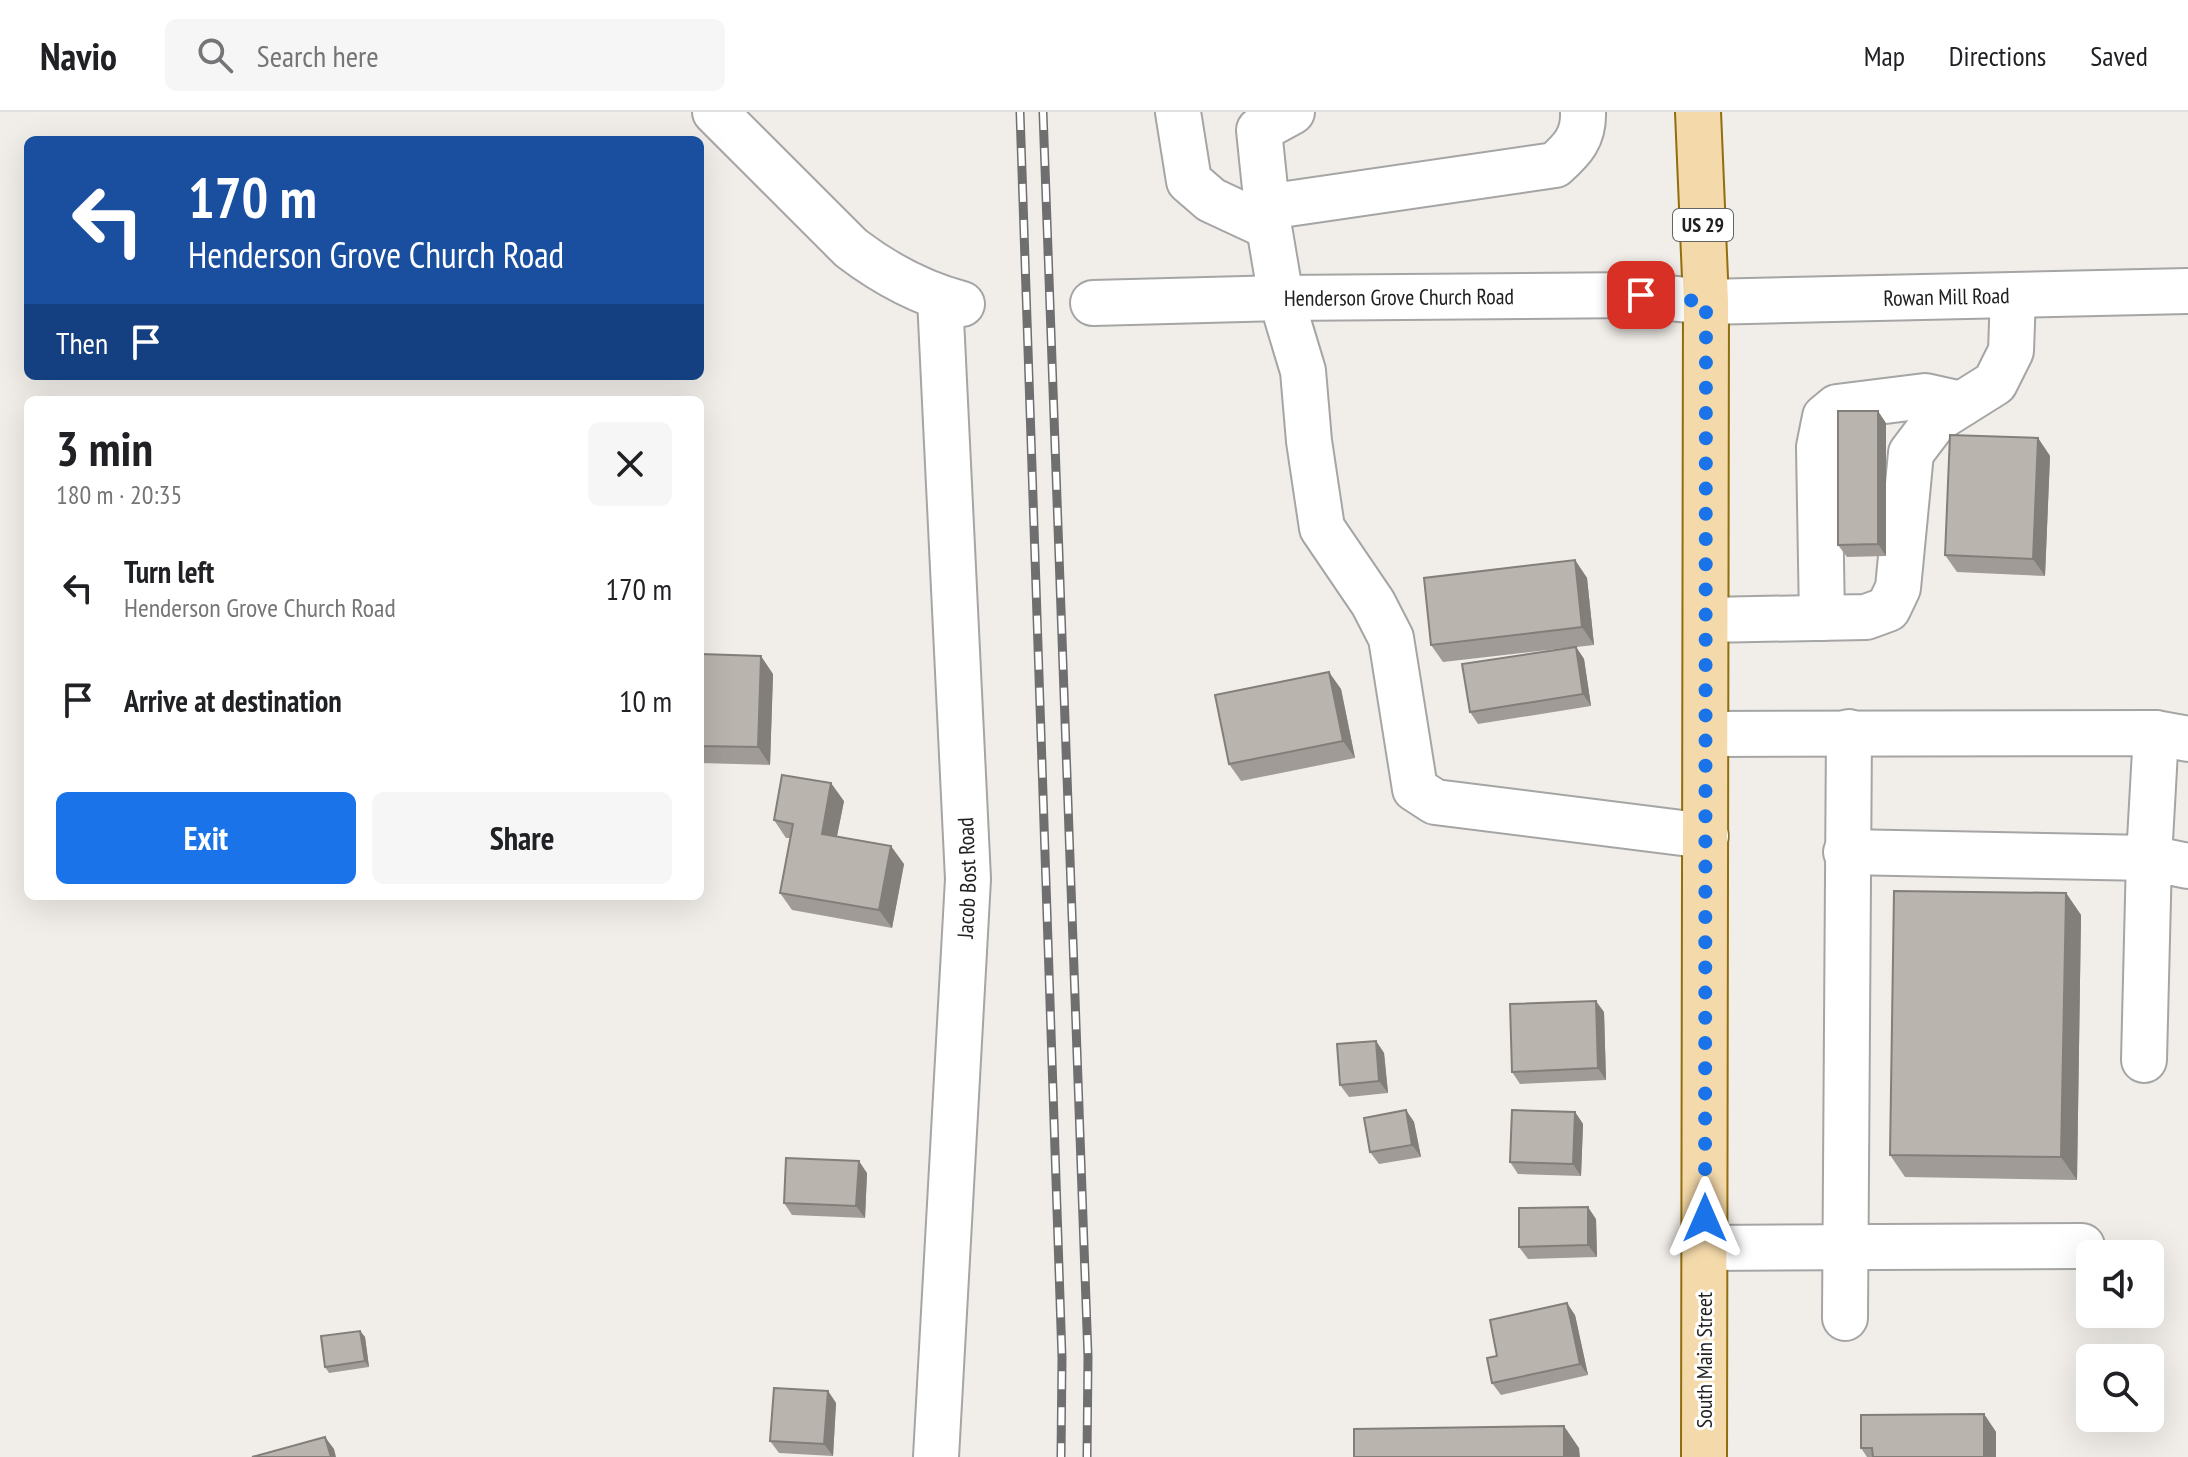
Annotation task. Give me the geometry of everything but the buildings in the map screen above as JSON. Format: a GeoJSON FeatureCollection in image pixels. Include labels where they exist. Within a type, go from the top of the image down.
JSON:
{"type":"FeatureCollection","features":[{"type":"Feature","properties":{"kind":"main road","name":"South Main Street"},"geometry":{"type":"LineString","coordinates":[[1698,112],[1706,302],[1704,1457]]}},
{"type":"Feature","properties":{"kind":"street","name":"Jacob Bost Road"},"geometry":{"type":"LineString","coordinates":[[715,112],[851,248],[895,278],[951,301],[968,879],[936,1457]]}},
{"type":"Feature","properties":{"kind":"street"},"geometry":{"type":"LineString","coordinates":[[1178,112],[1189,181],[1211,200],[1268,217],[1555,165],[1573,150],[1582,131],[1583,112]]}},
{"type":"Feature","properties":{"kind":"street"},"geometry":{"type":"LineString","coordinates":[[1275,121],[1268,217],[1281,298],[1303,371],[1309,441],[1322,528],[1373,603],[1391,638],[1415,789],[1435,802],[1706,836]]}},
{"type":"Feature","properties":{"kind":"street","name":"Rowan Mill Road"},"geometry":{"type":"LineString","coordinates":[[1706,302],[2188,291]]}},
{"type":"Feature","properties":{"kind":"street","name":"Henderson Grove Church Road"},"geometry":{"type":"LineString","coordinates":[[1093,303],[1641,295],[1706,302]]}},
{"type":"Feature","properties":{"kind":"street"},"geometry":{"type":"LineString","coordinates":[[1822,618],[1819,447],[1825,417],[1837,407],[1943,400],[1995,383],[2011,351],[2013,295]]}},
{"type":"Feature","properties":{"kind":"street"},"geometry":{"type":"LineString","coordinates":[[1706,620],[1866,617],[1888,609],[1898,588],[1911,453],[1936,420],[1943,400]]}},
{"type":"Feature","properties":{"kind":"street"},"geometry":{"type":"LineString","coordinates":[[1845,1318],[1849,732]]}},
{"type":"Feature","properties":{"kind":"street"},"geometry":{"type":"LineString","coordinates":[[1706,734],[1849,732],[2172,736],[2168,862],[2144,1060]]}},
{"type":"Feature","properties":{"kind":"street"},"geometry":{"type":"LineString","coordinates":[[1846,852],[2168,862]]}},
{"type":"Feature","properties":{"kind":"street"},"geometry":{"type":"LineString","coordinates":[[1705,1248],[2076,1246]]}},
{"type":"Feature","properties":{"kind":"railway"},"geometry":{"type":"LineString","coordinates":[[1020,112],[1062,1358],[1061,1457]]}},
{"type":"Feature","properties":{"kind":"railway"},"geometry":{"type":"LineString","coordinates":[[1043,112],[1088,1357],[1087,1457]]}},
{"type":"Feature","properties":{"kind":"route"},"geometry":{"type":"LineString","coordinates":[[1641,295],[1706,302],[1705,1218]]}}]}
